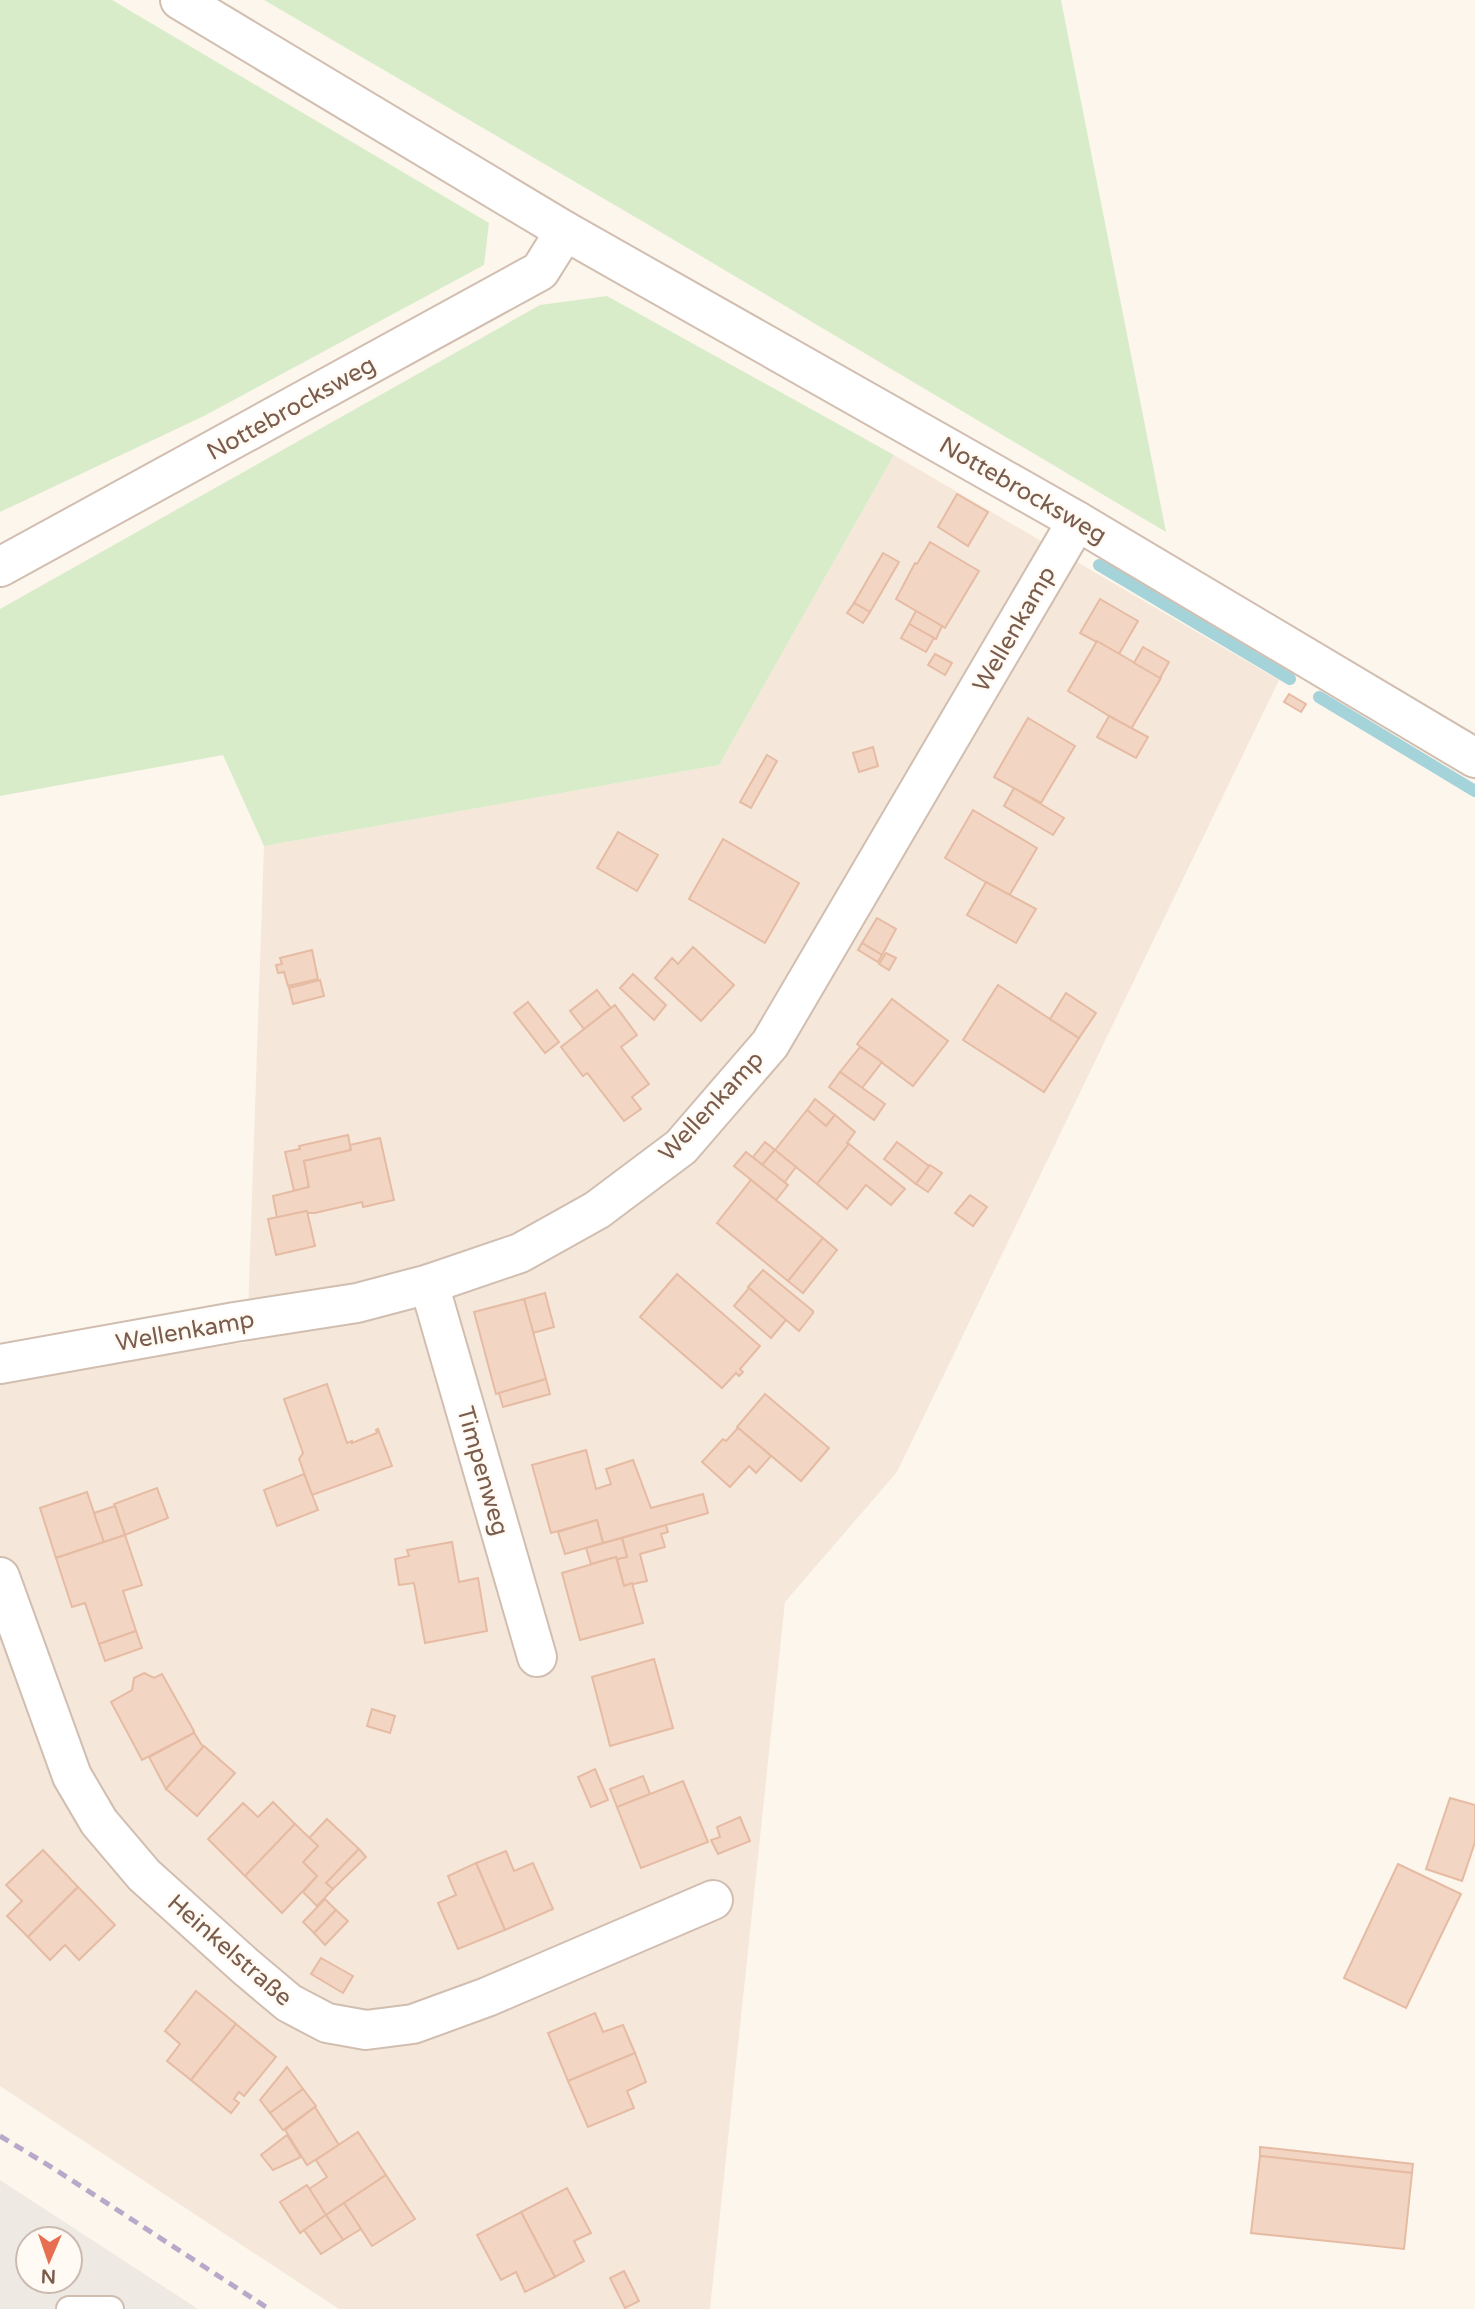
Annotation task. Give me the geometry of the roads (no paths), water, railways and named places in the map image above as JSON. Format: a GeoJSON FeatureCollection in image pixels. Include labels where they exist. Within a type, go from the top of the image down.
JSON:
{"type":"FeatureCollection","features":[{"type":"Feature","properties":{"kind":"street","name":"Nottebrocksweg"},"geometry":{"type":"LineString","coordinates":[[180,0],[565,231],[1077,521],[1475,758]]}},
{"type":"Feature","properties":{"kind":"street","name":"Nottebrocksweg"},"geometry":{"type":"LineString","coordinates":[[0,567],[540,271],[565,231]]}},
{"type":"Feature","properties":{"kind":"street","name":"Wellenkamp"},"geometry":{"type":"LineString","coordinates":[[0,1364],[357,1303],[429,1284],[520,1253],[597,1210],[681,1147],[770,1044],[1077,521]]}},
{"type":"Feature","properties":{"kind":"street","name":"Timpenweg"},"geometry":{"type":"LineString","coordinates":[[429,1284],[537,1657]]}},
{"type":"Feature","properties":{"kind":"street","name":"Heinkelstraße"},"geometry":{"type":"LineString","coordinates":[[0,1577],[72,1776],[99,1822],[144,1875],[245,1966],[289,2003],[327,2023],[366,2030],[414,2024],[486,1997],[713,1900]]}},
{"type":"Feature","properties":{"kind":"lane"},"geometry":{"type":"LineString","coordinates":[[69,2309],[111,2309]]}},
{"type":"Feature","properties":{"kind":"waterway"},"geometry":{"type":"LineString","coordinates":[[1099,565],[1290,679]]}},
{"type":"Feature","properties":{"kind":"waterway"},"geometry":{"type":"LineString","coordinates":[[1319,697],[1475,791]]}},
{"type":"Feature","properties":{"kind":"railway"},"geometry":{"type":"LineString","coordinates":[[0,2136],[269,2309]]}}]}
